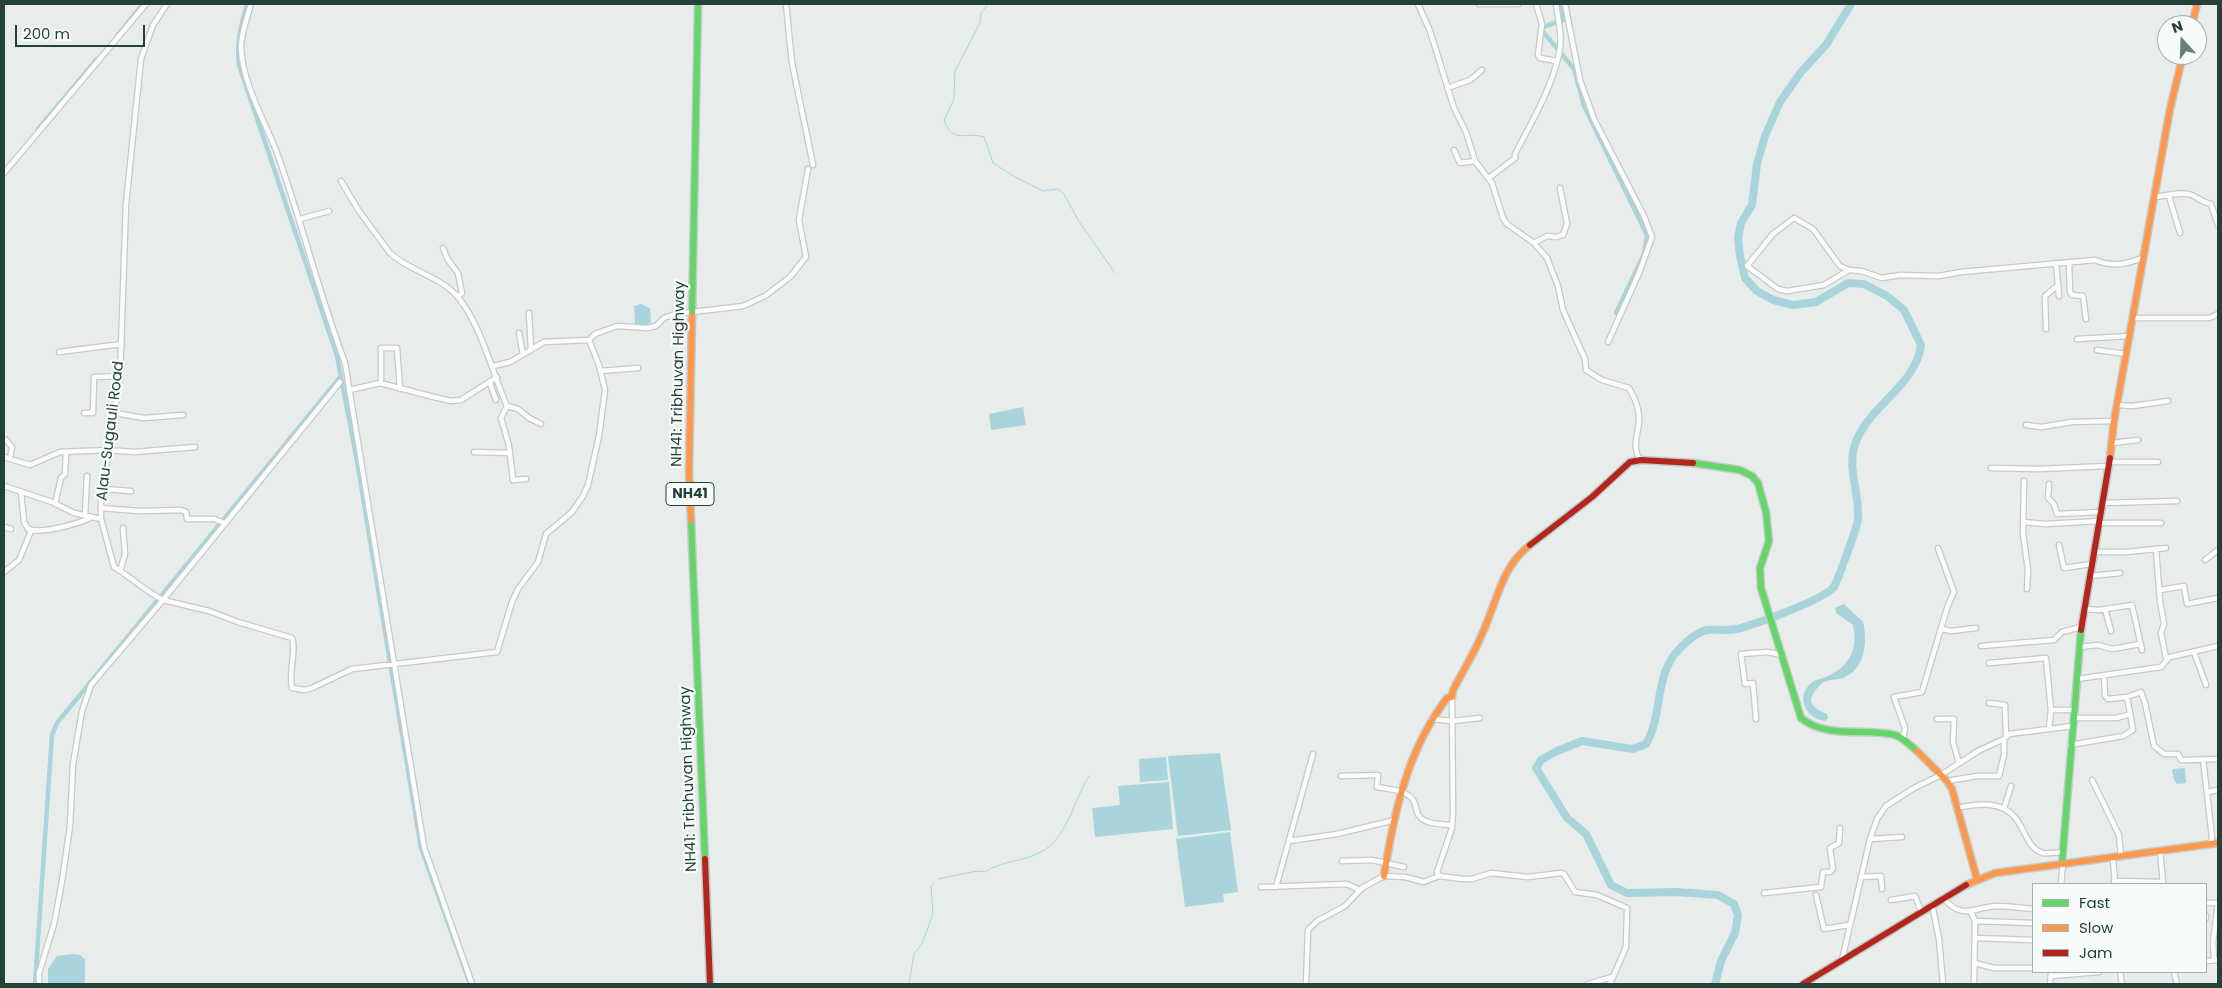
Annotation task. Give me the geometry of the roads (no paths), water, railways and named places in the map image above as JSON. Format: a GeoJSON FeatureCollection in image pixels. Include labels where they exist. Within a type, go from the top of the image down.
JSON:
{"type":"FeatureCollection","features":[{"type":"Feature","properties":{"kind":"main road","name":"NH41: Tribhuvan Highway"},"geometry":{"type":"LineString","coordinates":[[698,4],[689,472],[710,984]]}},
{"type":"Feature","properties":{"kind":"main road"},"geometry":{"type":"LineString","coordinates":[[2062,863],[2081,627],[2109,464],[2114,421],[2170,109],[2181,65]]}},
{"type":"Feature","properties":{"kind":"main road"},"geometry":{"type":"LineString","coordinates":[[1384,876],[1390,838],[1407,771],[1432,719],[1447,698],[1452,698],[1453,690],[1483,632],[1502,580],[1518,554],[1592,497],[1623,466],[1641,460],[1710,464],[1740,470],[1752,476],[1758,483],[1766,512],[1769,541],[1760,568],[1762,588],[1801,718],[1807,723],[1853,732],[1897,735],[1903,739],[1947,781],[1977,879]]}},
{"type":"Feature","properties":{"kind":"main road"},"geometry":{"type":"LineString","coordinates":[[1803,984],[1932,904],[1977,879],[1995,873],[2218,843]]}},
{"type":"Feature","properties":{"kind":"street"},"geometry":{"type":"LineString","coordinates":[[4,173],[146,4]]}},
{"type":"Feature","properties":{"kind":"street","name":"Alau-Sugauli Road"},"geometry":{"type":"LineString","coordinates":[[161,599],[114,567],[101,519],[101,508],[120,376],[122,344],[120,316],[126,204],[141,59],[154,25],[166,4]]}},
{"type":"Feature","properties":{"kind":"street"},"geometry":{"type":"LineString","coordinates":[[251,4],[242,37],[244,62],[252,93],[277,154],[300,219],[325,310],[346,363],[428,862],[472,984]]}},
{"type":"Feature","properties":{"kind":"street"},"geometry":{"type":"LineString","coordinates":[[786,4],[792,64],[813,165]]}},
{"type":"Feature","properties":{"kind":"street"},"geometry":{"type":"LineString","coordinates":[[1418,4],[1430,30],[1454,109],[1466,132],[1475,161],[1479,169],[1490,178],[1495,188],[1503,218],[1507,224],[1534,243],[1547,258],[1552,269],[1563,310],[1579,343],[1586,370],[1602,380],[1629,388],[1634,395],[1639,421],[1636,450],[1637,456],[1641,460]]}},
{"type":"Feature","properties":{"kind":"street"},"geometry":{"type":"LineString","coordinates":[[1479,4],[1518,4]]}},
{"type":"Feature","properties":{"kind":"street"},"geometry":{"type":"LineString","coordinates":[[1536,4],[1542,24],[1538,55],[1540,58],[1557,61]]}},
{"type":"Feature","properties":{"kind":"street"},"geometry":{"type":"LineString","coordinates":[[1490,178],[1515,158],[1515,154],[1548,94],[1560,42],[1556,4]]}},
{"type":"Feature","properties":{"kind":"street"},"geometry":{"type":"LineString","coordinates":[[1565,4],[1580,80],[1594,119],[1644,216],[1652,237],[1648,251],[1608,342]]}},
{"type":"Feature","properties":{"kind":"street"},"geometry":{"type":"LineString","coordinates":[[1447,88],[1470,80],[1482,70]]}},
{"type":"Feature","properties":{"kind":"street"},"geometry":{"type":"LineString","coordinates":[[1454,150],[1460,163],[1475,161]]}},
{"type":"Feature","properties":{"kind":"street"},"geometry":{"type":"LineString","coordinates":[[493,366],[510,362],[544,342],[589,340],[595,334],[617,326],[647,328],[656,326],[664,318],[675,314],[743,306],[765,296],[790,277],[806,257],[799,220],[808,169]]}},
{"type":"Feature","properties":{"kind":"street"},"geometry":{"type":"LineString","coordinates":[[341,181],[359,211],[396,259],[431,277],[458,297],[493,366],[507,406],[501,418],[510,453],[513,480],[526,479]]}},
{"type":"Feature","properties":{"kind":"street"},"geometry":{"type":"LineString","coordinates":[[1534,243],[1547,236],[1556,238],[1563,235],[1567,224],[1560,188]]}},
{"type":"Feature","properties":{"kind":"street"},"geometry":{"type":"LineString","coordinates":[[2154,198],[2192,195],[2200,202],[2211,204],[2218,225]]}},
{"type":"Feature","properties":{"kind":"street"},"geometry":{"type":"LineString","coordinates":[[2169,196],[2180,233]]}},
{"type":"Feature","properties":{"kind":"street"},"geometry":{"type":"LineString","coordinates":[[300,219],[329,211]]}},
{"type":"Feature","properties":{"kind":"street"},"geometry":{"type":"LineString","coordinates":[[1850,270],[1824,285],[1787,291],[1778,288],[1747,266],[1774,234],[1794,218],[1813,229],[1840,266],[1882,278],[1900,275],[1939,276],[1961,272],[2095,260],[2104,264],[2132,263],[2144,257]]}},
{"type":"Feature","properties":{"kind":"street"},"geometry":{"type":"LineString","coordinates":[[443,248],[448,260],[458,273],[462,293],[458,297]]}},
{"type":"Feature","properties":{"kind":"street"},"geometry":{"type":"LineString","coordinates":[[2069,262],[2070,292],[2072,295],[2083,296],[2086,319]]}},
{"type":"Feature","properties":{"kind":"street"},"geometry":{"type":"LineString","coordinates":[[2056,263],[2058,296]]}},
{"type":"Feature","properties":{"kind":"street"},"geometry":{"type":"LineString","coordinates":[[2046,328],[2044,296],[2057,286]]}},
{"type":"Feature","properties":{"kind":"street"},"geometry":{"type":"LineString","coordinates":[[529,313],[531,349]]}},
{"type":"Feature","properties":{"kind":"street"},"geometry":{"type":"LineString","coordinates":[[2133,318],[2209,318],[2218,314]]}},
{"type":"Feature","properties":{"kind":"street"},"geometry":{"type":"LineString","coordinates":[[519,333],[523,354]]}},
{"type":"Feature","properties":{"kind":"street"},"geometry":{"type":"LineString","coordinates":[[2077,339],[2130,336]]}},
{"type":"Feature","properties":{"kind":"street"},"geometry":{"type":"LineString","coordinates":[[161,599],[209,611],[292,638],[294,647],[291,661],[292,688],[305,690],[352,670],[497,652],[512,602],[518,589],[538,562],[546,534],[572,512],[588,485],[595,461],[604,390],[601,371],[589,340]]}},
{"type":"Feature","properties":{"kind":"street"},"geometry":{"type":"LineString","coordinates":[[59,352],[122,344]]}},
{"type":"Feature","properties":{"kind":"street"},"geometry":{"type":"LineString","coordinates":[[381,380],[381,348],[397,348],[400,389]]}},
{"type":"Feature","properties":{"kind":"street"},"geometry":{"type":"LineString","coordinates":[[2096,350],[2126,354]]}},
{"type":"Feature","properties":{"kind":"street"},"geometry":{"type":"LineString","coordinates":[[601,371],[638,368]]}},
{"type":"Feature","properties":{"kind":"street"},"geometry":{"type":"LineString","coordinates":[[84,413],[93,413],[94,377],[120,376]]}},
{"type":"Feature","properties":{"kind":"street"},"geometry":{"type":"LineString","coordinates":[[349,390],[380,384],[451,401],[461,400],[497,377]]}},
{"type":"Feature","properties":{"kind":"street"},"geometry":{"type":"LineString","coordinates":[[40,984],[40,973],[54,924],[62,881],[70,826],[76,738],[90,685],[340,382]]}},
{"type":"Feature","properties":{"kind":"street"},"geometry":{"type":"LineString","coordinates":[[490,383],[496,400]]}},
{"type":"Feature","properties":{"kind":"street"},"geometry":{"type":"LineString","coordinates":[[2117,405],[2132,406],[2168,401]]}},
{"type":"Feature","properties":{"kind":"street"},"geometry":{"type":"LineString","coordinates":[[507,406],[518,409],[528,418],[541,424]]}},
{"type":"Feature","properties":{"kind":"street"},"geometry":{"type":"LineString","coordinates":[[115,413],[144,418],[183,415]]}},
{"type":"Feature","properties":{"kind":"street"},"geometry":{"type":"LineString","coordinates":[[2026,425],[2042,427],[2072,422],[2114,421]]}},
{"type":"Feature","properties":{"kind":"street"},"geometry":{"type":"LineString","coordinates":[[6,440],[12,448],[10,459]]}},
{"type":"Feature","properties":{"kind":"street"},"geometry":{"type":"LineString","coordinates":[[2112,443],[2138,440]]}},
{"type":"Feature","properties":{"kind":"street"},"geometry":{"type":"LineString","coordinates":[[4,457],[30,465],[60,452],[109,450],[134,452],[195,447]]}},
{"type":"Feature","properties":{"kind":"street"},"geometry":{"type":"LineString","coordinates":[[474,452],[510,453]]}},
{"type":"Feature","properties":{"kind":"street"},"geometry":{"type":"LineString","coordinates":[[55,504],[61,478],[65,474],[66,453]]}},
{"type":"Feature","properties":{"kind":"street"},"geometry":{"type":"LineString","coordinates":[[1991,468],[2039,469],[2158,462]]}},
{"type":"Feature","properties":{"kind":"street"},"geometry":{"type":"LineString","coordinates":[[85,516],[87,476]]}},
{"type":"Feature","properties":{"kind":"street"},"geometry":{"type":"LineString","coordinates":[[2024,481],[2023,522],[2027,588]]}},
{"type":"Feature","properties":{"kind":"street"},"geometry":{"type":"LineString","coordinates":[[2049,484],[2048,498],[2054,504],[2056,514],[2100,512]]}},
{"type":"Feature","properties":{"kind":"street"},"geometry":{"type":"LineString","coordinates":[[4,486],[85,516],[101,519]]}},
{"type":"Feature","properties":{"kind":"street"},"geometry":{"type":"LineString","coordinates":[[104,489],[131,491]]}},
{"type":"Feature","properties":{"kind":"street"},"geometry":{"type":"LineString","coordinates":[[21,492],[25,527],[32,531],[52,529],[84,521],[92,517]]}},
{"type":"Feature","properties":{"kind":"street"},"geometry":{"type":"LineString","coordinates":[[2102,503],[2177,501]]}},
{"type":"Feature","properties":{"kind":"street"},"geometry":{"type":"LineString","coordinates":[[101,508],[139,511],[181,510],[186,512],[187,519],[214,519],[225,523]]}},
{"type":"Feature","properties":{"kind":"street"},"geometry":{"type":"LineString","coordinates":[[2023,522],[2046,524],[2099,522],[2160,523]]}},
{"type":"Feature","properties":{"kind":"street"},"geometry":{"type":"LineString","coordinates":[[4,527],[11,529]]}},
{"type":"Feature","properties":{"kind":"street"},"geometry":{"type":"LineString","coordinates":[[120,571],[125,554],[123,528]]}},
{"type":"Feature","properties":{"kind":"street"},"geometry":{"type":"LineString","coordinates":[[4,572],[19,560],[32,531]]}},
{"type":"Feature","properties":{"kind":"street"},"geometry":{"type":"LineString","coordinates":[[2059,545],[2064,568],[2091,564]]}},
{"type":"Feature","properties":{"kind":"street"},"geometry":{"type":"LineString","coordinates":[[1903,739],[1904,728],[1894,697],[1922,692],[1954,592],[1938,548]]}},
{"type":"Feature","properties":{"kind":"street"},"geometry":{"type":"LineString","coordinates":[[2094,552],[2126,552],[2166,548]]}},
{"type":"Feature","properties":{"kind":"street"},"geometry":{"type":"LineString","coordinates":[[2077,679],[2161,667],[2166,658],[2161,633],[2164,624],[2160,601],[2156,549]]}},
{"type":"Feature","properties":{"kind":"street"},"geometry":{"type":"LineString","coordinates":[[2205,560],[2218,550]]}},
{"type":"Feature","properties":{"kind":"street"},"geometry":{"type":"LineString","coordinates":[[2090,576],[2120,573]]}},
{"type":"Feature","properties":{"kind":"street"},"geometry":{"type":"LineString","coordinates":[[2160,590],[2184,586],[2187,604],[2218,598]]}},
{"type":"Feature","properties":{"kind":"street"},"geometry":{"type":"LineString","coordinates":[[2084,609],[2105,609],[2132,605],[2142,650]]}},
{"type":"Feature","properties":{"kind":"street"},"geometry":{"type":"LineString","coordinates":[[2105,609],[2111,631]]}},
{"type":"Feature","properties":{"kind":"street"},"geometry":{"type":"LineString","coordinates":[[1981,646],[2054,640],[2062,632],[2081,627]]}},
{"type":"Feature","properties":{"kind":"street"},"geometry":{"type":"LineString","coordinates":[[1942,628],[1951,631],[1976,628]]}},
{"type":"Feature","properties":{"kind":"street"},"geometry":{"type":"LineString","coordinates":[[2080,647],[2098,645],[2112,649],[2141,644]]}},
{"type":"Feature","properties":{"kind":"street"},"geometry":{"type":"LineString","coordinates":[[2166,658],[2218,646]]}},
{"type":"Feature","properties":{"kind":"street"},"geometry":{"type":"LineString","coordinates":[[1756,719],[1754,683],[1745,684],[1741,654],[1768,652],[1781,655]]}},
{"type":"Feature","properties":{"kind":"street"},"geometry":{"type":"LineString","coordinates":[[2194,652],[2206,685]]}},
{"type":"Feature","properties":{"kind":"street"},"geometry":{"type":"LineString","coordinates":[[1989,663],[2046,658],[2051,710],[2049,728]]}},
{"type":"Feature","properties":{"kind":"street"},"geometry":{"type":"LineString","coordinates":[[2104,675],[2105,696],[2108,699],[2127,697],[2140,692],[2145,703],[2154,746],[2164,754],[2178,754],[2181,760],[2218,758]]}},
{"type":"Feature","properties":{"kind":"street"},"geometry":{"type":"LineString","coordinates":[[2070,745],[2108,739],[2132,732],[2127,697]]}},
{"type":"Feature","properties":{"kind":"street"},"geometry":{"type":"LineString","coordinates":[[1439,876],[1438,872],[1452,825],[1452,698]]}},
{"type":"Feature","properties":{"kind":"street"},"geometry":{"type":"LineString","coordinates":[[1947,781],[1977,776],[1999,776],[2004,755],[2004,705],[1989,703]]}},
{"type":"Feature","properties":{"kind":"street"},"geometry":{"type":"LineString","coordinates":[[2051,710],[2074,710]]}},
{"type":"Feature","properties":{"kind":"street"},"geometry":{"type":"LineString","coordinates":[[2073,718],[2117,718],[2130,714]]}},
{"type":"Feature","properties":{"kind":"street"},"geometry":{"type":"LineString","coordinates":[[1432,719],[1452,721],[1480,718]]}},
{"type":"Feature","properties":{"kind":"street"},"geometry":{"type":"LineString","coordinates":[[1937,718],[1954,719],[1953,742],[1959,763]]}},
{"type":"Feature","properties":{"kind":"street"},"geometry":{"type":"LineString","coordinates":[[1842,960],[1870,839],[1877,820],[1886,806],[2009,734],[2072,726]]}},
{"type":"Feature","properties":{"kind":"street"},"geometry":{"type":"LineString","coordinates":[[1276,886],[1313,754]]}},
{"type":"Feature","properties":{"kind":"street"},"geometry":{"type":"LineString","coordinates":[[2203,759],[2212,838],[2211,844]]}},
{"type":"Feature","properties":{"kind":"street"},"geometry":{"type":"LineString","coordinates":[[1341,776],[1378,776],[1377,787],[1409,795],[1416,804],[1417,813],[1422,819],[1436,824],[1452,825]]}},
{"type":"Feature","properties":{"kind":"street"},"geometry":{"type":"LineString","coordinates":[[2092,780],[2119,835],[2121,857]]}},
{"type":"Feature","properties":{"kind":"street"},"geometry":{"type":"LineString","coordinates":[[2004,808],[2011,786]]}},
{"type":"Feature","properties":{"kind":"street"},"geometry":{"type":"LineString","coordinates":[[2207,792],[2218,790]]}},
{"type":"Feature","properties":{"kind":"street"},"geometry":{"type":"LineString","coordinates":[[1956,808],[1980,804],[2004,808],[2016,816],[2031,844],[2036,849],[2043,853],[2062,852]]}},
{"type":"Feature","properties":{"kind":"street"},"geometry":{"type":"LineString","coordinates":[[1289,841],[1337,834],[1396,820]]}},
{"type":"Feature","properties":{"kind":"street"},"geometry":{"type":"LineString","coordinates":[[1764,893],[1821,887],[1823,872],[1830,872],[1833,869],[1830,848],[1839,843],[1840,828]]}},
{"type":"Feature","properties":{"kind":"street"},"geometry":{"type":"LineString","coordinates":[[1870,839],[1902,837]]}},
{"type":"Feature","properties":{"kind":"street"},"geometry":{"type":"LineString","coordinates":[[2113,858],[2114,883],[2162,883],[2160,851]]}},
{"type":"Feature","properties":{"kind":"street"},"geometry":{"type":"LineString","coordinates":[[1342,861],[1372,860],[1404,868]]}},
{"type":"Feature","properties":{"kind":"street"},"geometry":{"type":"LineString","coordinates":[[2061,883],[2062,863]]}},
{"type":"Feature","properties":{"kind":"street"},"geometry":{"type":"LineString","coordinates":[[1306,984],[1308,930],[1317,921],[1345,906],[1359,890],[1384,876],[1404,877],[1424,882],[1439,876],[1472,879],[1490,873],[1528,877],[1561,873],[1564,874],[1575,892],[1597,894],[1622,904],[1627,908],[1626,947],[1610,984]]}},
{"type":"Feature","properties":{"kind":"street"},"geometry":{"type":"LineString","coordinates":[[1861,877],[1881,876],[1882,888]]}},
{"type":"Feature","properties":{"kind":"street"},"geometry":{"type":"LineString","coordinates":[[1261,887],[1346,884],[1359,890]]}},
{"type":"Feature","properties":{"kind":"street"},"geometry":{"type":"LineString","coordinates":[[1816,895],[1824,929],[1849,925]]}},
{"type":"Feature","properties":{"kind":"street"},"geometry":{"type":"LineString","coordinates":[[1891,900],[1915,896],[1921,911]]}},
{"type":"Feature","properties":{"kind":"street"},"geometry":{"type":"LineString","coordinates":[[1943,898],[1951,906],[1971,912],[1998,906],[2032,909]]}},
{"type":"Feature","properties":{"kind":"street"},"geometry":{"type":"LineString","coordinates":[[2216,960],[2213,942],[2218,903]]}},
{"type":"Feature","properties":{"kind":"street"},"geometry":{"type":"LineString","coordinates":[[1932,904],[1940,940],[1943,984]]}},
{"type":"Feature","properties":{"kind":"street"},"geometry":{"type":"LineString","coordinates":[[1974,984],[1975,931],[1980,915],[1978,910]]}},
{"type":"Feature","properties":{"kind":"street"},"geometry":{"type":"LineString","coordinates":[[1971,912],[1978,922]]}},
{"type":"Feature","properties":{"kind":"street"},"geometry":{"type":"LineString","coordinates":[[1978,922],[2032,923]]}},
{"type":"Feature","properties":{"kind":"street"},"geometry":{"type":"LineString","coordinates":[[1975,938],[2032,940]]}},
{"type":"Feature","properties":{"kind":"street"},"geometry":{"type":"LineString","coordinates":[[1974,963],[1994,968],[2032,968]]}},
{"type":"Feature","properties":{"kind":"street"},"geometry":{"type":"LineString","coordinates":[[2050,984],[2051,974],[2074,973]]}},
{"type":"Feature","properties":{"kind":"street"},"geometry":{"type":"LineString","coordinates":[[1588,984],[1612,977]]}},
{"type":"Feature","properties":{"kind":"water"},"geometry":{"type":"Polygon","coordinates":[[[641,304],[650,308],[651,323],[641,326],[635,323],[634,306],[641,304]]]}},
{"type":"Feature","properties":{"kind":"water"},"geometry":{"type":"Polygon","coordinates":[[[1023,407],[1026,425],[991,430],[989,414],[1023,407]]]}},
{"type":"Feature","properties":{"kind":"water"},"geometry":{"type":"Polygon","coordinates":[[[1844,604],[1863,622],[1865,646],[1856,669],[1843,678],[1828,680],[1823,683],[1813,695],[1811,702],[1815,708],[1827,714],[1828,718],[1825,721],[1813,716],[1805,708],[1803,696],[1809,685],[1837,671],[1851,654],[1854,640],[1853,625],[1836,613],[1835,608],[1844,604]]]}},
{"type":"Feature","properties":{"kind":"water"},"geometry":{"type":"Polygon","coordinates":[[[1220,753],[1231,830],[1178,836],[1168,756],[1220,753]]]}},
{"type":"Feature","properties":{"kind":"water"},"geometry":{"type":"Polygon","coordinates":[[[1166,757],[1168,780],[1140,782],[1139,759],[1166,757]]]}},
{"type":"Feature","properties":{"kind":"water"},"geometry":{"type":"Polygon","coordinates":[[[2185,768],[2186,783],[2177,784],[2174,780],[2173,769],[2185,768]]]}},
{"type":"Feature","properties":{"kind":"water"},"geometry":{"type":"Polygon","coordinates":[[[1169,782],[1173,829],[1095,837],[1092,808],[1120,805],[1118,786],[1169,782]]]}},
{"type":"Feature","properties":{"kind":"water"},"geometry":{"type":"Polygon","coordinates":[[[1230,832],[1238,892],[1223,894],[1224,902],[1185,907],[1176,839],[1230,832]]]}},
{"type":"Feature","properties":{"kind":"water"},"geometry":{"type":"Polygon","coordinates":[[[80,955],[85,959],[85,984],[48,984],[48,969],[57,956],[80,955]]]}},
{"type":"Feature","properties":{"kind":"waterway"},"geometry":{"type":"LineString","coordinates":[[117,36],[143,4]]}},
{"type":"Feature","properties":{"kind":"waterway"},"geometry":{"type":"LineString","coordinates":[[247,4],[239,42],[239,65],[337,356],[357,461],[390,662]]}},
{"type":"Feature","properties":{"kind":"waterway"},"geometry":{"type":"LineString","coordinates":[[988,4],[981,13],[980,23],[955,71],[954,99],[944,120],[951,132],[956,135],[984,137],[993,163],[1015,177],[1043,191],[1058,189],[1064,194],[1078,220],[1115,273]]}},
{"type":"Feature","properties":{"kind":"waterway"},"geometry":{"type":"LineString","coordinates":[[1559,4],[1563,20],[1540,28],[1574,69],[1584,106],[1647,235],[1644,254],[1616,313]]}},
{"type":"Feature","properties":{"kind":"waterway"},"geometry":{"type":"LineString","coordinates":[[1715,984],[1721,961],[1735,933],[1738,915],[1734,904],[1718,895],[1676,892],[1627,893],[1611,885],[1586,834],[1567,818],[1536,768],[1541,760],[1582,741],[1633,749],[1646,744],[1651,733],[1668,665],[1674,655],[1689,640],[1703,631],[1737,629],[1789,611],[1817,598],[1834,587],[1836,583],[1858,519],[1852,468],[1854,447],[1865,425],[1911,371],[1918,359],[1921,345],[1904,310],[1887,296],[1864,284],[1848,283],[1816,302],[1793,305],[1773,300],[1757,291],[1745,278],[1738,238],[1741,223],[1752,205],[1757,164],[1765,136],[1780,102],[1801,72],[1826,45],[1851,4]]}},
{"type":"Feature","properties":{"kind":"waterway"},"geometry":{"type":"LineString","coordinates":[[38,129],[97,59]]}},
{"type":"Feature","properties":{"kind":"waterway"},"geometry":{"type":"LineString","coordinates":[[35,984],[52,735],[57,723],[341,376]]}},
{"type":"Feature","properties":{"kind":"waterway"},"geometry":{"type":"LineString","coordinates":[[391,668],[421,848],[470,984]]}},
{"type":"Feature","properties":{"kind":"waterway"},"geometry":{"type":"LineString","coordinates":[[938,879],[977,871],[985,872],[991,868],[1032,856],[1049,847],[1057,839],[1069,819],[1089,776]]}},
{"type":"Feature","properties":{"kind":"waterway"},"geometry":{"type":"LineString","coordinates":[[909,984],[914,954],[922,944],[933,914],[931,887],[934,883]]}}]}
